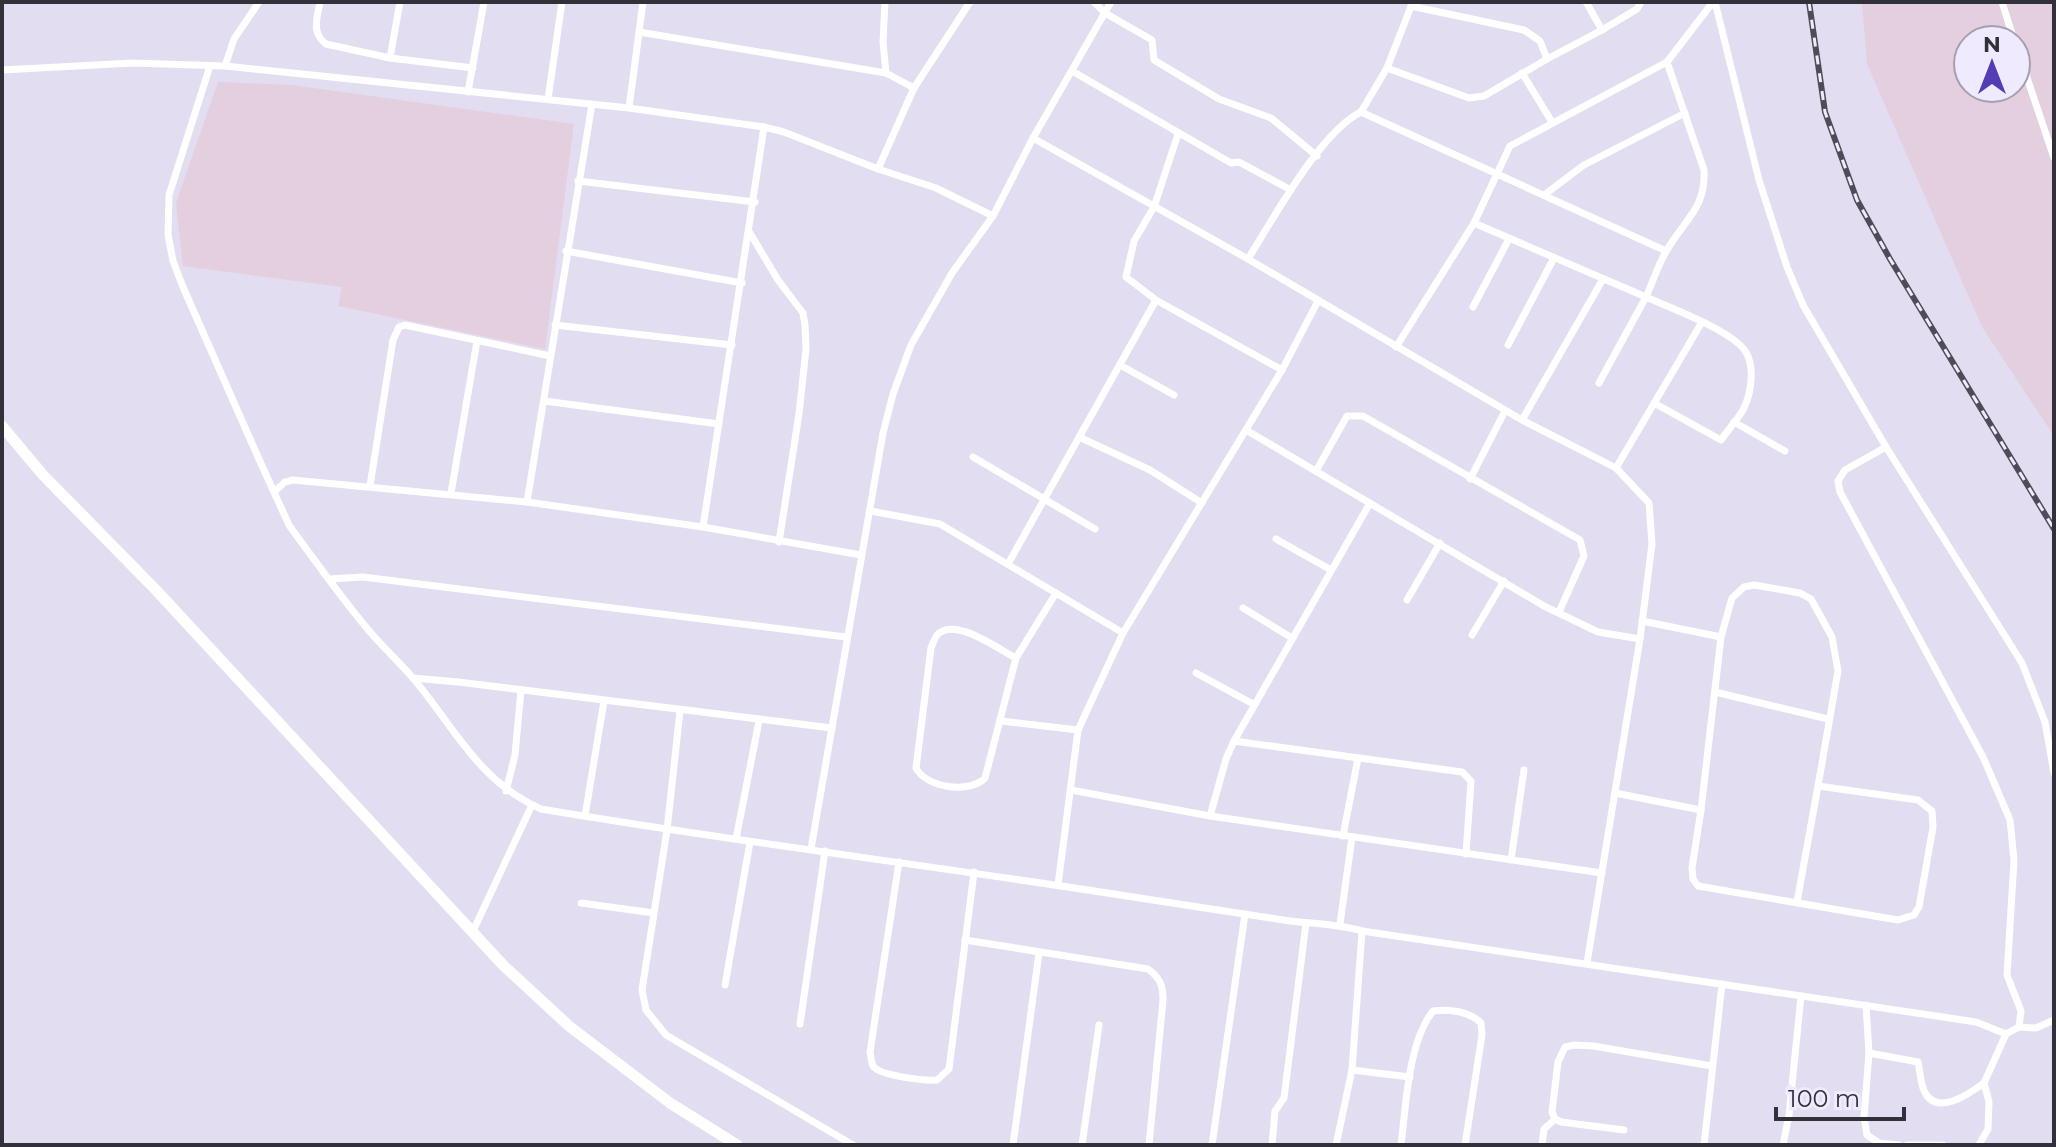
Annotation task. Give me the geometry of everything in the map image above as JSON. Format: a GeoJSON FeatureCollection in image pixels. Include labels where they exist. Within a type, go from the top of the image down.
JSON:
{"type":"FeatureCollection","features":[{"type":"Feature","properties":{"kind":"main road"},"geometry":{"type":"LineString","coordinates":[[2,426],[43,475],[167,601],[503,965],[569,1026],[670,1103],[737,1145]]}},
{"type":"Feature","properties":{"kind":"street"},"geometry":{"type":"LineString","coordinates":[[225,66],[234,39],[259,2]]}},
{"type":"Feature","properties":{"kind":"street"},"geometry":{"type":"LineString","coordinates":[[320,2],[315,29],[326,44],[390,58],[473,68]]}},
{"type":"Feature","properties":{"kind":"street"},"geometry":{"type":"LineString","coordinates":[[390,58],[400,2]]}},
{"type":"Feature","properties":{"kind":"street"},"geometry":{"type":"LineString","coordinates":[[468,92],[484,2]]}},
{"type":"Feature","properties":{"kind":"street"},"geometry":{"type":"LineString","coordinates":[[548,99],[562,2]]}},
{"type":"Feature","properties":{"kind":"street"},"geometry":{"type":"LineString","coordinates":[[629,108],[643,2]]}},
{"type":"Feature","properties":{"kind":"street"},"geometry":{"type":"LineString","coordinates":[[885,2],[883,42],[886,73]]}},
{"type":"Feature","properties":{"kind":"street"},"geometry":{"type":"LineString","coordinates":[[878,169],[914,88],[970,2]]}},
{"type":"Feature","properties":{"kind":"street"},"geometry":{"type":"LineString","coordinates":[[1094,2],[1105,13],[1152,40],[1154,60],[1219,99],[1271,118],[1317,156]]}},
{"type":"Feature","properties":{"kind":"street"},"geometry":{"type":"LineString","coordinates":[[811,849],[846,637],[883,433],[893,394],[911,345],[952,273],[993,216],[1033,138],[1111,2]]}},
{"type":"Feature","properties":{"kind":"street"},"geometry":{"type":"LineString","coordinates":[[1586,2],[1602,30]]}},
{"type":"Feature","properties":{"kind":"street"},"geometry":{"type":"LineString","coordinates":[[1387,68],[1476,98],[1602,30],[1637,9],[1641,2]]}},
{"type":"Feature","properties":{"kind":"street"},"geometry":{"type":"LineString","coordinates":[[1396,347],[1474,223],[1510,146],[1667,62],[1714,2]]}},
{"type":"Feature","properties":{"kind":"street"},"geometry":{"type":"LineString","coordinates":[[1714,2],[1759,180],[1787,267],[1803,305],[1886,447],[2022,663],[2045,722],[2054,773]]}},
{"type":"Feature","properties":{"kind":"street"},"geometry":{"type":"LineString","coordinates":[[2002,2],[2009,24]]}},
{"type":"Feature","properties":{"kind":"street"},"geometry":{"type":"LineString","coordinates":[[1248,259],[1291,190],[1337,127],[1361,112],[1387,68],[1412,4],[1524,30],[1540,41],[1547,59]]}},
{"type":"Feature","properties":{"kind":"street"},"geometry":{"type":"LineString","coordinates":[[639,32],[886,73],[914,88]]}},
{"type":"Feature","properties":{"kind":"street"},"geometry":{"type":"LineString","coordinates":[[1599,383],[1646,297],[1666,251],[1702,198],[1705,184],[1704,170],[1667,62]]}},
{"type":"Feature","properties":{"kind":"street"},"geometry":{"type":"LineString","coordinates":[[2,70],[133,63],[225,66],[629,108],[764,127],[936,188],[993,216]]}},
{"type":"Feature","properties":{"kind":"street"},"geometry":{"type":"LineString","coordinates":[[210,66],[169,195],[168,235],[173,261],[183,287],[289,525],[370,632],[413,678],[489,776],[506,791],[532,805],[667,830],[974,872],[1306,923],[1340,924],[1362,931],[1976,1022],[2006,1034]]}},
{"type":"Feature","properties":{"kind":"street"},"geometry":{"type":"LineString","coordinates":[[1072,71],[1231,163],[1239,162],[1291,190]]}},
{"type":"Feature","properties":{"kind":"street"},"geometry":{"type":"LineString","coordinates":[[1522,73],[1552,122]]}},
{"type":"Feature","properties":{"kind":"street"},"geometry":{"type":"LineString","coordinates":[[2032,93],[2054,158]]}},
{"type":"Feature","properties":{"kind":"street"},"geometry":{"type":"LineString","coordinates":[[527,502],[592,104]]}},
{"type":"Feature","properties":{"kind":"street"},"geometry":{"type":"LineString","coordinates":[[1361,112],[1666,251]]}},
{"type":"Feature","properties":{"kind":"street"},"geometry":{"type":"LineString","coordinates":[[1544,195],[1584,165],[1685,113]]}},
{"type":"Feature","properties":{"kind":"street"},"geometry":{"type":"LineString","coordinates":[[703,527],[755,202],[764,127]]}},
{"type":"Feature","properties":{"kind":"street"},"geometry":{"type":"LineString","coordinates":[[1178,134],[1154,207],[1134,241],[1126,277],[1156,300],[1282,370]]}},
{"type":"Feature","properties":{"kind":"street"},"geometry":{"type":"LineString","coordinates":[[1033,138],[1248,259],[1505,411],[1616,468],[1649,503],[1652,544],[1640,639],[1587,963]]}},
{"type":"Feature","properties":{"kind":"street"},"geometry":{"type":"LineString","coordinates":[[578,181],[755,202]]}},
{"type":"Feature","properties":{"kind":"street"},"geometry":{"type":"LineString","coordinates":[[1474,223],[1702,322],[1741,345],[1748,356],[1751,371],[1749,391],[1743,409],[1721,440],[1654,403]]}},
{"type":"Feature","properties":{"kind":"street"},"geometry":{"type":"LineString","coordinates":[[750,233],[778,280],[803,313],[805,325],[806,349],[799,414],[779,542]]}},
{"type":"Feature","properties":{"kind":"street"},"geometry":{"type":"LineString","coordinates":[[1473,307],[1509,239]]}},
{"type":"Feature","properties":{"kind":"street"},"geometry":{"type":"LineString","coordinates":[[566,251],[742,283]]}},
{"type":"Feature","properties":{"kind":"street"},"geometry":{"type":"LineString","coordinates":[[1508,345],[1554,258]]}},
{"type":"Feature","properties":{"kind":"street"},"geometry":{"type":"LineString","coordinates":[[1522,420],[1603,279]]}},
{"type":"Feature","properties":{"kind":"street"},"geometry":{"type":"LineString","coordinates":[[1008,564],[1156,300]]}},
{"type":"Feature","properties":{"kind":"street"},"geometry":{"type":"LineString","coordinates":[[1058,885],[1078,730],[1123,633],[1282,370],[1318,301]]}},
{"type":"Feature","properties":{"kind":"street"},"geometry":{"type":"LineString","coordinates":[[1616,468],[1702,322]]}},
{"type":"Feature","properties":{"kind":"street"},"geometry":{"type":"LineString","coordinates":[[370,486],[396,330],[405,325],[550,356]]}},
{"type":"Feature","properties":{"kind":"street"},"geometry":{"type":"LineString","coordinates":[[555,325],[732,345]]}},
{"type":"Feature","properties":{"kind":"street"},"geometry":{"type":"LineString","coordinates":[[451,493],[477,341]]}},
{"type":"Feature","properties":{"kind":"street"},"geometry":{"type":"LineString","coordinates":[[1120,365],[1174,395]]}},
{"type":"Feature","properties":{"kind":"street"},"geometry":{"type":"LineString","coordinates":[[544,401],[719,424]]}},
{"type":"Feature","properties":{"kind":"street"},"geometry":{"type":"LineString","coordinates":[[1470,479],[1505,411]]}},
{"type":"Feature","properties":{"kind":"street"},"geometry":{"type":"LineString","coordinates":[[1316,471],[1347,416],[1363,416],[1580,540],[1584,556],[1559,612]]}},
{"type":"Feature","properties":{"kind":"street"},"geometry":{"type":"LineString","coordinates":[[1734,422],[1785,451]]}},
{"type":"Feature","properties":{"kind":"street"},"geometry":{"type":"LineString","coordinates":[[1246,430],[1559,612],[1598,632],[1640,639]]}},
{"type":"Feature","properties":{"kind":"street"},"geometry":{"type":"LineString","coordinates":[[1079,437],[1150,470],[1202,503]]}},
{"type":"Feature","properties":{"kind":"street"},"geometry":{"type":"LineString","coordinates":[[1886,447],[1845,470],[1838,481],[1840,492],[1983,757],[2010,820],[2014,860],[2007,975],[2021,1011],[2019,1027]]}},
{"type":"Feature","properties":{"kind":"street"},"geometry":{"type":"LineString","coordinates":[[973,457],[1095,529]]}},
{"type":"Feature","properties":{"kind":"street"},"geometry":{"type":"LineString","coordinates":[[275,491],[285,482],[293,480],[451,493],[703,527],[861,555]]}},
{"type":"Feature","properties":{"kind":"street"},"geometry":{"type":"LineString","coordinates":[[1210,816],[1234,741],[1370,503]]}},
{"type":"Feature","properties":{"kind":"street"},"geometry":{"type":"LineString","coordinates":[[871,511],[940,524],[1123,633]]}},
{"type":"Feature","properties":{"kind":"street"},"geometry":{"type":"LineString","coordinates":[[1276,539],[1331,570]]}},
{"type":"Feature","properties":{"kind":"street"},"geometry":{"type":"LineString","coordinates":[[1407,600],[1440,543]]}},
{"type":"Feature","properties":{"kind":"street"},"geometry":{"type":"LineString","coordinates":[[329,579],[363,577],[846,637]]}},
{"type":"Feature","properties":{"kind":"street"},"geometry":{"type":"LineString","coordinates":[[1472,635],[1504,581]]}},
{"type":"Feature","properties":{"kind":"street"},"geometry":{"type":"LineString","coordinates":[[1797,902],[1838,671],[1836,650],[1811,599],[1800,593],[1754,585],[1744,587],[1732,598],[1721,637],[1693,879],[1698,886],[1898,920],[1914,915],[1919,907],[1933,827],[1932,811],[1918,800],[1818,786]]}},
{"type":"Feature","properties":{"kind":"street"},"geometry":{"type":"LineString","coordinates":[[1016,658],[961,629],[948,629],[937,635],[931,648],[916,768],[926,780],[970,788],[985,778],[1016,658],[1056,593]]}},
{"type":"Feature","properties":{"kind":"street"},"geometry":{"type":"LineString","coordinates":[[1243,608],[1292,638]]}},
{"type":"Feature","properties":{"kind":"street"},"geometry":{"type":"LineString","coordinates":[[1642,621],[1721,637]]}},
{"type":"Feature","properties":{"kind":"street"},"geometry":{"type":"LineString","coordinates":[[1196,673],[1253,704]]}},
{"type":"Feature","properties":{"kind":"street"},"geometry":{"type":"LineString","coordinates":[[413,678],[832,728]]}},
{"type":"Feature","properties":{"kind":"street"},"geometry":{"type":"LineString","coordinates":[[506,791],[515,755],[521,690]]}},
{"type":"Feature","properties":{"kind":"street"},"geometry":{"type":"LineString","coordinates":[[1715,692],[1828,719]]}},
{"type":"Feature","properties":{"kind":"street"},"geometry":{"type":"LineString","coordinates":[[585,816],[604,701]]}},
{"type":"Feature","properties":{"kind":"street"},"geometry":{"type":"LineString","coordinates":[[680,711],[667,830],[642,990],[646,1010],[666,1035],[853,1145]]}},
{"type":"Feature","properties":{"kind":"street"},"geometry":{"type":"LineString","coordinates":[[736,839],[759,721]]}},
{"type":"Feature","properties":{"kind":"street"},"geometry":{"type":"LineString","coordinates":[[1001,721],[1078,730]]}},
{"type":"Feature","properties":{"kind":"street"},"geometry":{"type":"LineString","coordinates":[[1234,741],[1462,772],[1471,781],[1466,854]]}},
{"type":"Feature","properties":{"kind":"street"},"geometry":{"type":"LineString","coordinates":[[1343,836],[1358,758]]}},
{"type":"Feature","properties":{"kind":"street"},"geometry":{"type":"LineString","coordinates":[[1511,860],[1524,770]]}},
{"type":"Feature","properties":{"kind":"street"},"geometry":{"type":"LineString","coordinates":[[1071,790],[1210,816],[1602,873]]}},
{"type":"Feature","properties":{"kind":"street"},"geometry":{"type":"LineString","coordinates":[[1615,793],[1701,810]]}},
{"type":"Feature","properties":{"kind":"street"},"geometry":{"type":"LineString","coordinates":[[473,931],[532,805]]}},
{"type":"Feature","properties":{"kind":"street"},"geometry":{"type":"LineString","coordinates":[[1340,924],[1352,837]]}},
{"type":"Feature","properties":{"kind":"street"},"geometry":{"type":"LineString","coordinates":[[725,985],[750,842]]}},
{"type":"Feature","properties":{"kind":"street"},"geometry":{"type":"LineString","coordinates":[[800,1024],[825,851]]}},
{"type":"Feature","properties":{"kind":"street"},"geometry":{"type":"LineString","coordinates":[[899,862],[870,1052],[874,1067],[880,1072],[937,1080],[949,1069],[974,872]]}},
{"type":"Feature","properties":{"kind":"street"},"geometry":{"type":"LineString","coordinates":[[581,903],[654,913]]}},
{"type":"Feature","properties":{"kind":"street"},"geometry":{"type":"LineString","coordinates":[[1212,1145],[1245,914]]}},
{"type":"Feature","properties":{"kind":"street"},"geometry":{"type":"LineString","coordinates":[[1272,1145],[1275,1111],[1284,1098],[1306,923]]}},
{"type":"Feature","properties":{"kind":"street"},"geometry":{"type":"LineString","coordinates":[[1336,1145],[1352,1070],[1362,931]]}},
{"type":"Feature","properties":{"kind":"street"},"geometry":{"type":"LineString","coordinates":[[965,940],[1148,969],[1163,986],[1149,1145]]}},
{"type":"Feature","properties":{"kind":"street"},"geometry":{"type":"LineString","coordinates":[[1013,1145],[1039,953]]}},
{"type":"Feature","properties":{"kind":"street"},"geometry":{"type":"LineString","coordinates":[[1704,1145],[1722,984]]}},
{"type":"Feature","properties":{"kind":"street"},"geometry":{"type":"LineString","coordinates":[[1783,1145],[1801,996]]}},
{"type":"Feature","properties":{"kind":"street"},"geometry":{"type":"LineString","coordinates":[[1866,1005],[1869,1053],[1864,1117],[1867,1135],[1879,1143],[1899,1145]]}},
{"type":"Feature","properties":{"kind":"street"},"geometry":{"type":"LineString","coordinates":[[1401,1145],[1410,1077],[1422,1028],[1433,1011],[1445,1010],[1474,1016],[1481,1023],[1482,1035],[1465,1145]]}},
{"type":"Feature","properties":{"kind":"street"},"geometry":{"type":"LineString","coordinates":[[1869,1053],[1918,1062],[1926,1095],[1936,1101],[1952,1103],[1984,1083],[2001,1051],[2006,1034],[2019,1027],[2036,1028],[2054,1020]]}},
{"type":"Feature","properties":{"kind":"street"},"geometry":{"type":"LineString","coordinates":[[1082,1145],[1099,1025]]}},
{"type":"Feature","properties":{"kind":"street"},"geometry":{"type":"LineString","coordinates":[[1624,1130],[1555,1119],[1552,1112],[1558,1062],[1565,1047],[1593,1046],[1712,1066]]}},
{"type":"Feature","properties":{"kind":"street"},"geometry":{"type":"LineString","coordinates":[[1352,1070],[1410,1077]]}},
{"type":"Feature","properties":{"kind":"street"},"geometry":{"type":"LineString","coordinates":[[1979,1145],[1988,1129],[1989,1102],[1984,1083]]}},
{"type":"Feature","properties":{"kind":"street"},"geometry":{"type":"LineString","coordinates":[[1542,1145],[1544,1129],[1555,1119]]}},
{"type":"Feature","properties":{"kind":"street"},"geometry":{"type":"LineString","coordinates":[[1907,1145],[1943,1145]]}},
{"type":"Feature","properties":{"kind":"shaded area"},"geometry":{"type":"Polygon","coordinates":[[[1862,2],[2054,2],[2054,436],[1982,327],[1867,64],[1862,2]]]}},
{"type":"Feature","properties":{"kind":"shaded area"},"geometry":{"type":"Polygon","coordinates":[[[218,82],[292,85],[574,124],[545,349],[338,306],[342,287],[183,266],[176,203],[218,82]]]}},
{"type":"Feature","properties":{"kind":"railway"},"geometry":{"type":"LineString","coordinates":[[1809,2],[1825,112],[1857,200],[2054,529]]}}]}
